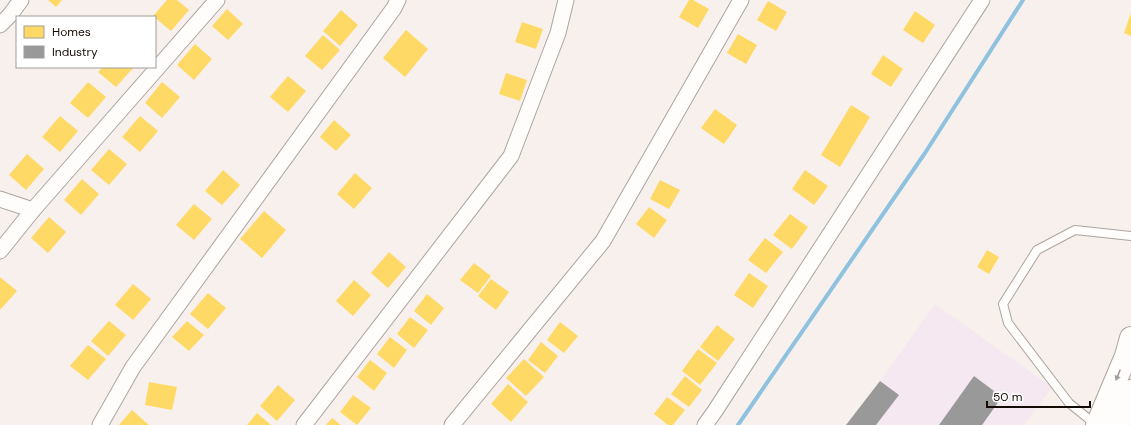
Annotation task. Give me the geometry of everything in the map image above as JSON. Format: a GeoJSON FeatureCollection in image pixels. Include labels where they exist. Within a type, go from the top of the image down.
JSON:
{"type":"FeatureCollection","features":[{"type":"Feature","properties":{"kind":"main road"},"geometry":{"type":"LineString","coordinates":[[1097,425],[1126,356],[1131,338]]}},
{"type":"Feature","properties":{"kind":"main road"},"geometry":{"type":"LineString","coordinates":[[1119,425],[1131,391]]}},
{"type":"Feature","properties":{"kind":"street"},"geometry":{"type":"LineString","coordinates":[[0,25],[10,15],[21,0]]}},
{"type":"Feature","properties":{"kind":"street"},"geometry":{"type":"LineString","coordinates":[[0,251],[217,0]]}},
{"type":"Feature","properties":{"kind":"street"},"geometry":{"type":"LineString","coordinates":[[100,425],[134,367],[394,8],[398,0]]}},
{"type":"Feature","properties":{"kind":"street"},"geometry":{"type":"LineString","coordinates":[[304,425],[511,156],[558,33],[566,0]]}},
{"type":"Feature","properties":{"kind":"street"},"geometry":{"type":"LineString","coordinates":[[452,425],[603,241],[741,0]]}},
{"type":"Feature","properties":{"kind":"street"},"geometry":{"type":"LineString","coordinates":[[705,425],[982,0]]}},
{"type":"Feature","properties":{"kind":"street"},"geometry":{"type":"LineString","coordinates":[[0,199],[34,210]]}},
{"type":"Feature","properties":{"kind":"lane"},"geometry":{"type":"LineString","coordinates":[[1097,425],[1068,403],[1008,323],[1003,304],[1036,250],[1075,230],[1131,236]]}},
{"type":"Feature","properties":{"kind":"shaded area"},"geometry":{"type":"Polygon","coordinates":[[[935,304],[1052,387],[1024,425],[876,425],[899,395],[880,381],[935,304]]]}},
{"type":"Feature","properties":{"kind":"building: Homes"},"geometry":{"type":"Polygon","coordinates":[[[48,0],[62,0],[56,7],[48,0]]]}},
{"type":"Feature","properties":{"kind":"building: Homes"},"geometry":{"type":"Polygon","coordinates":[[[167,0],[177,0],[189,10],[171,31],[156,18],[156,16],[153,16],[167,0]]]}},
{"type":"Feature","properties":{"kind":"building: Homes"},"geometry":{"type":"Polygon","coordinates":[[[689,0],[693,0],[709,9],[698,28],[679,17],[689,0]]]}},
{"type":"Feature","properties":{"kind":"building: Homes"},"geometry":{"type":"Polygon","coordinates":[[[768,1],[787,12],[776,31],[757,20],[768,1]]]}},
{"type":"Feature","properties":{"kind":"building: Homes"},"geometry":{"type":"Polygon","coordinates":[[[227,9],[243,24],[228,40],[212,26],[227,9]]]}},
{"type":"Feature","properties":{"kind":"building: Homes"},"geometry":{"type":"Polygon","coordinates":[[[341,10],[358,25],[340,46],[323,31],[341,10]]]}},
{"type":"Feature","properties":{"kind":"building: Homes"},"geometry":{"type":"Polygon","coordinates":[[[915,11],[935,25],[923,43],[903,30],[915,11]]]}},
{"type":"Feature","properties":{"kind":"building: Homes"},"geometry":{"type":"Polygon","coordinates":[[[1131,13],[1131,36],[1124,33],[1131,13]]]}},
{"type":"Feature","properties":{"kind":"building: Homes"},"geometry":{"type":"Polygon","coordinates":[[[522,22],[543,29],[536,49],[515,42],[522,22]]]}},
{"type":"Feature","properties":{"kind":"building: Homes"},"geometry":{"type":"Polygon","coordinates":[[[406,30],[428,49],[405,77],[383,58],[406,30]]]}},
{"type":"Feature","properties":{"kind":"building: Homes"},"geometry":{"type":"Polygon","coordinates":[[[738,34],[757,45],[746,64],[727,53],[738,34]]]}},
{"type":"Feature","properties":{"kind":"building: Homes"},"geometry":{"type":"Polygon","coordinates":[[[323,35],[340,50],[322,70],[305,56],[323,35]]]}},
{"type":"Feature","properties":{"kind":"building: Homes"},"geometry":{"type":"Polygon","coordinates":[[[195,44],[212,59],[194,80],[177,65],[195,44]]]}},
{"type":"Feature","properties":{"kind":"building: Homes"},"geometry":{"type":"Polygon","coordinates":[[[883,55],[903,69],[891,87],[871,74],[883,55]]]}},
{"type":"Feature","properties":{"kind":"building: Homes"},"geometry":{"type":"Polygon","coordinates":[[[102,68],[133,68],[116,87],[98,72],[102,68]]]}},
{"type":"Feature","properties":{"kind":"building: Homes"},"geometry":{"type":"Polygon","coordinates":[[[506,73],[527,80],[520,101],[499,94],[506,73]]]}},
{"type":"Feature","properties":{"kind":"building: Homes"},"geometry":{"type":"Polygon","coordinates":[[[288,76],[306,91],[288,112],[270,97],[288,76]]]}},
{"type":"Feature","properties":{"kind":"building: Homes"},"geometry":{"type":"Polygon","coordinates":[[[88,82],[106,97],[88,118],[70,103],[88,82]]]}},
{"type":"Feature","properties":{"kind":"building: Homes"},"geometry":{"type":"Polygon","coordinates":[[[162,82],[180,97],[162,118],[145,103],[162,82]]]}},
{"type":"Feature","properties":{"kind":"building: Homes"},"geometry":{"type":"Polygon","coordinates":[[[851,105],[870,117],[840,167],[821,155],[851,105]]]}},
{"type":"Feature","properties":{"kind":"building: Homes"},"geometry":{"type":"Polygon","coordinates":[[[715,109],[737,125],[724,144],[701,128],[715,109]]]}},
{"type":"Feature","properties":{"kind":"building: Homes"},"geometry":{"type":"Polygon","coordinates":[[[60,116],[78,131],[60,152],[42,137],[60,116]]]}},
{"type":"Feature","properties":{"kind":"building: Homes"},"geometry":{"type":"Polygon","coordinates":[[[140,116],[158,131],[140,152],[122,137],[140,116]]]}},
{"type":"Feature","properties":{"kind":"building: Homes"},"geometry":{"type":"Polygon","coordinates":[[[334,120],[351,135],[336,151],[320,137],[334,120]]]}},
{"type":"Feature","properties":{"kind":"building: Homes"},"geometry":{"type":"Polygon","coordinates":[[[109,149],[127,164],[109,185],[91,170],[109,149]]]}},
{"type":"Feature","properties":{"kind":"building: Homes"},"geometry":{"type":"Polygon","coordinates":[[[27,154],[44,169],[26,190],[9,175],[27,154]]]}},
{"type":"Feature","properties":{"kind":"building: Homes"},"geometry":{"type":"Polygon","coordinates":[[[223,170],[240,185],[222,205],[205,191],[223,170]]]}},
{"type":"Feature","properties":{"kind":"building: Homes"},"geometry":{"type":"Polygon","coordinates":[[[805,170],[828,186],[814,205],[792,189],[805,170]]]}},
{"type":"Feature","properties":{"kind":"building: Homes"},"geometry":{"type":"Polygon","coordinates":[[[355,173],[372,188],[354,209],[337,194],[355,173]]]}},
{"type":"Feature","properties":{"kind":"building: Homes"},"geometry":{"type":"Polygon","coordinates":[[[82,179],[99,194],[81,215],[64,200],[82,179]]]}},
{"type":"Feature","properties":{"kind":"building: Homes"},"geometry":{"type":"Polygon","coordinates":[[[660,180],[680,190],[669,209],[650,199],[660,180]]]}},
{"type":"Feature","properties":{"kind":"building: Homes"},"geometry":{"type":"Polygon","coordinates":[[[194,204],[212,219],[194,240],[176,225],[194,204]]]}},
{"type":"Feature","properties":{"kind":"building: Homes"},"geometry":{"type":"Polygon","coordinates":[[[649,207],[667,220],[654,238],[636,224],[649,207]]]}},
{"type":"Feature","properties":{"kind":"building: Homes"},"geometry":{"type":"Polygon","coordinates":[[[264,211],[286,230],[262,258],[240,239],[264,211]]]}},
{"type":"Feature","properties":{"kind":"building: Homes"},"geometry":{"type":"Polygon","coordinates":[[[790,214],[808,227],[792,249],[773,235],[790,214]]]}},
{"type":"Feature","properties":{"kind":"building: Homes"},"geometry":{"type":"Polygon","coordinates":[[[49,217],[66,232],[48,253],[31,238],[49,217]]]}},
{"type":"Feature","properties":{"kind":"building: Homes"},"geometry":{"type":"Polygon","coordinates":[[[765,238],[783,252],[766,273],[748,260],[765,238]]]}},
{"type":"Feature","properties":{"kind":"building: Homes"},"geometry":{"type":"Polygon","coordinates":[[[987,250],[999,257],[989,274],[977,267],[987,250]]]}},
{"type":"Feature","properties":{"kind":"building: Homes"},"geometry":{"type":"Polygon","coordinates":[[[389,252],[406,267],[388,288],[371,273],[389,252]]]}},
{"type":"Feature","properties":{"kind":"building: Homes"},"geometry":{"type":"Polygon","coordinates":[[[474,263],[491,276],[478,293],[460,280],[474,263]]]}},
{"type":"Feature","properties":{"kind":"building: Homes"},"geometry":{"type":"Polygon","coordinates":[[[749,273],[768,286],[753,308],[734,295],[749,273]]]}},
{"type":"Feature","properties":{"kind":"building: Homes"},"geometry":{"type":"Polygon","coordinates":[[[0,277],[17,291],[0,310],[0,277]]]}},
{"type":"Feature","properties":{"kind":"building: Homes"},"geometry":{"type":"Polygon","coordinates":[[[491,279],[509,292],[496,310],[478,296],[491,279]]]}},
{"type":"Feature","properties":{"kind":"building: Homes"},"geometry":{"type":"Polygon","coordinates":[[[354,280],[371,295],[353,316],[336,301],[354,280]]]}},
{"type":"Feature","properties":{"kind":"building: Homes"},"geometry":{"type":"Polygon","coordinates":[[[133,284],[151,299],[133,320],[115,305],[133,284]]]}},
{"type":"Feature","properties":{"kind":"building: Homes"},"geometry":{"type":"Polygon","coordinates":[[[208,293],[226,308],[208,329],[190,314],[208,293]]]}},
{"type":"Feature","properties":{"kind":"building: Homes"},"geometry":{"type":"Polygon","coordinates":[[[427,294],[444,308],[431,325],[414,311],[427,294]]]}},
{"type":"Feature","properties":{"kind":"building: Homes"},"geometry":{"type":"Polygon","coordinates":[[[410,317],[428,330],[414,348],[397,334],[410,317]]]}},
{"type":"Feature","properties":{"kind":"building: Homes"},"geometry":{"type":"Polygon","coordinates":[[[109,321],[126,335],[108,356],[91,341],[109,321]]]}},
{"type":"Feature","properties":{"kind":"building: Homes"},"geometry":{"type":"Polygon","coordinates":[[[187,321],[204,335],[189,351],[172,337],[187,321]]]}},
{"type":"Feature","properties":{"kind":"building: Homes"},"geometry":{"type":"Polygon","coordinates":[[[560,322],[578,336],[564,353],[547,340],[560,322]]]}},
{"type":"Feature","properties":{"kind":"building: Homes"},"geometry":{"type":"Polygon","coordinates":[[[717,325],[735,339],[718,361],[700,347],[717,325]]]}},
{"type":"Feature","properties":{"kind":"building: Homes"},"geometry":{"type":"Polygon","coordinates":[[[390,337],[407,350],[394,368],[377,354],[390,337]]]}},
{"type":"Feature","properties":{"kind":"building: Homes"},"geometry":{"type":"Polygon","coordinates":[[[541,342],[558,356],[545,373],[528,360],[541,342]]]}},
{"type":"Feature","properties":{"kind":"building: Homes"},"geometry":{"type":"Polygon","coordinates":[[[88,345],[106,359],[88,380],[70,366],[88,345]]]}},
{"type":"Feature","properties":{"kind":"building: Homes"},"geometry":{"type":"Polygon","coordinates":[[[698,349],[717,363],[700,385],[682,371],[698,349]]]}},
{"type":"Feature","properties":{"kind":"building: Homes"},"geometry":{"type":"Polygon","coordinates":[[[524,359],[544,377],[526,396],[506,378],[524,359]]]}},
{"type":"Feature","properties":{"kind":"building: Homes"},"geometry":{"type":"Polygon","coordinates":[[[370,360],[387,373],[374,391],[357,377],[370,360]]]}},
{"type":"Feature","properties":{"kind":"building: Homes"},"geometry":{"type":"Polygon","coordinates":[[[685,376],[702,390],[689,407],[671,394],[685,376]]]}},
{"type":"Feature","properties":{"kind":"building: Homes"},"geometry":{"type":"Polygon","coordinates":[[[149,382],[177,387],[172,410],[145,405],[149,382]]]}},
{"type":"Feature","properties":{"kind":"building: Homes"},"geometry":{"type":"Polygon","coordinates":[[[508,384],[528,402],[511,422],[491,404],[508,384]]]}},
{"type":"Feature","properties":{"kind":"building: Homes"},"geometry":{"type":"Polygon","coordinates":[[[278,385],[295,400],[277,421],[260,406],[278,385]]]}},
{"type":"Feature","properties":{"kind":"building: Homes"},"geometry":{"type":"Polygon","coordinates":[[[353,395],[371,408],[357,425],[340,412],[353,395]]]}},
{"type":"Feature","properties":{"kind":"building: Homes"},"geometry":{"type":"Polygon","coordinates":[[[667,397],[685,410],[673,425],[668,425],[654,414],[667,397]]]}},
{"type":"Feature","properties":{"kind":"building: Homes"},"geometry":{"type":"Polygon","coordinates":[[[132,410],[149,425],[119,425],[132,410]]]}},
{"type":"Feature","properties":{"kind":"building: Homes"},"geometry":{"type":"Polygon","coordinates":[[[257,413],[271,425],[247,425],[257,413]]]}},
{"type":"Feature","properties":{"kind":"building: Homes"},"geometry":{"type":"Polygon","coordinates":[[[332,418],[341,425],[326,425],[332,418]]]}},
{"type":"Feature","properties":{"kind":"building: Industry"},"geometry":{"type":"Polygon","coordinates":[[[974,376],[1002,397],[982,425],[939,425],[974,376]]]}},
{"type":"Feature","properties":{"kind":"building: Industry"},"geometry":{"type":"Polygon","coordinates":[[[880,381],[899,395],[876,425],[846,425],[880,381]]]}},
{"type":"Feature","properties":{"kind":"waterway"},"geometry":{"type":"LineString","coordinates":[[738,425],[925,153],[1023,0]]}}]}
